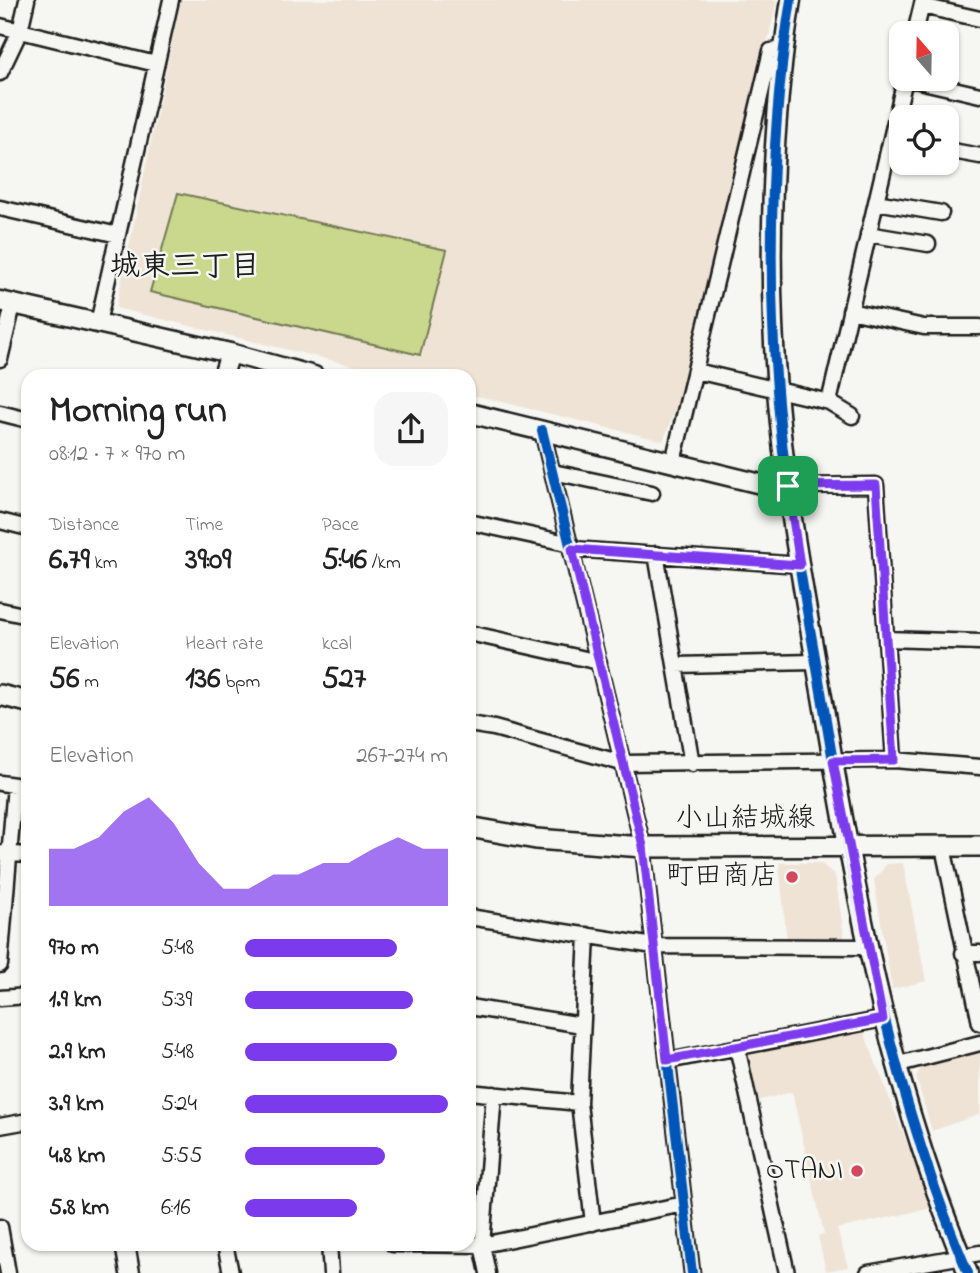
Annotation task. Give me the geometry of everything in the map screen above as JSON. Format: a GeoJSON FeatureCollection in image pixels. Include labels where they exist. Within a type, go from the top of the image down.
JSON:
{"type":"FeatureCollection","features":[{"type":"Feature","properties":{"kind":"main road"},"geometry":{"type":"LineString","coordinates":[[0,695],[21,700]]}},
{"type":"Feature","properties":{"kind":"main road","name":"小山結城線"},"geometry":{"type":"LineString","coordinates":[[476,828],[536,839],[643,846],[980,846]]}},
{"type":"Feature","properties":{"kind":"street"},"geometry":{"type":"LineString","coordinates":[[0,73],[20,31],[27,0]]}},
{"type":"Feature","properties":{"kind":"street"},"geometry":{"type":"LineString","coordinates":[[98,323],[171,0]]}},
{"type":"Feature","properties":{"kind":"street"},"geometry":{"type":"LineString","coordinates":[[791,0],[783,49],[773,296],[777,390],[788,486],[847,848],[883,1019],[895,1065],[964,1265]]}},
{"type":"Feature","properties":{"kind":"street"},"geometry":{"type":"LineString","coordinates":[[918,21],[923,3],[980,19]]}},
{"type":"Feature","properties":{"kind":"street"},"geometry":{"type":"LineString","coordinates":[[0,26],[156,64]]}},
{"type":"Feature","properties":{"kind":"street"},"geometry":{"type":"LineString","coordinates":[[673,462],[771,51],[783,49]]}},
{"type":"Feature","properties":{"kind":"street"},"geometry":{"type":"LineString","coordinates":[[959,90],[980,94]]}},
{"type":"Feature","properties":{"kind":"street"},"geometry":{"type":"LineString","coordinates":[[959,152],[980,156]]}},
{"type":"Feature","properties":{"kind":"street"},"geometry":{"type":"LineString","coordinates":[[829,402],[876,202],[889,162]]}},
{"type":"Feature","properties":{"kind":"street"},"geometry":{"type":"LineString","coordinates":[[876,202],[941,212]]}},
{"type":"Feature","properties":{"kind":"street"},"geometry":{"type":"LineString","coordinates":[[0,208],[118,234]]}},
{"type":"Feature","properties":{"kind":"street"},"geometry":{"type":"LineString","coordinates":[[868,234],[928,244]]}},
{"type":"Feature","properties":{"kind":"street"},"geometry":{"type":"LineString","coordinates":[[0,359],[7,303],[230,353],[288,369]]}},
{"type":"Feature","properties":{"kind":"street"},"geometry":{"type":"LineString","coordinates":[[850,311],[924,327],[980,327]]}},
{"type":"Feature","properties":{"kind":"street"},"geometry":{"type":"LineString","coordinates":[[225,369],[230,353]]}},
{"type":"Feature","properties":{"kind":"street"},"geometry":{"type":"LineString","coordinates":[[696,371],[829,402],[852,416]]}},
{"type":"Feature","properties":{"kind":"street"},"geometry":{"type":"LineString","coordinates":[[0,413],[21,418]]}},
{"type":"Feature","properties":{"kind":"street"},"geometry":{"type":"LineString","coordinates":[[476,414],[765,485],[876,485],[894,760]]}},
{"type":"Feature","properties":{"kind":"street"},"geometry":{"type":"LineString","coordinates":[[542,430],[643,846],[692,1273]]}},
{"type":"Feature","properties":{"kind":"street"},"geometry":{"type":"LineString","coordinates":[[552,471],[652,493]]}},
{"type":"Feature","properties":{"kind":"street"},"geometry":{"type":"LineString","coordinates":[[0,522],[21,526]]}},
{"type":"Feature","properties":{"kind":"street"},"geometry":{"type":"LineString","coordinates":[[476,524],[571,546],[800,565]]}},
{"type":"Feature","properties":{"kind":"street"},"geometry":{"type":"LineString","coordinates":[[656,554],[692,764]]}},
{"type":"Feature","properties":{"kind":"street"},"geometry":{"type":"LineString","coordinates":[[0,610],[21,614]]}},
{"type":"Feature","properties":{"kind":"street"},"geometry":{"type":"LineString","coordinates":[[476,635],[599,662]]}},
{"type":"Feature","properties":{"kind":"street"},"geometry":{"type":"LineString","coordinates":[[886,639],[980,642]]}},
{"type":"Feature","properties":{"kind":"street"},"geometry":{"type":"LineString","coordinates":[[675,665],[816,663]]}},
{"type":"Feature","properties":{"kind":"street"},"geometry":{"type":"LineString","coordinates":[[476,725],[622,763],[894,760],[980,766]]}},
{"type":"Feature","properties":{"kind":"street"},"geometry":{"type":"LineString","coordinates":[[0,783],[15,785],[5,854],[0,965]]}},
{"type":"Feature","properties":{"kind":"street"},"geometry":{"type":"LineString","coordinates":[[943,847],[963,953],[980,1023]]}},
{"type":"Feature","properties":{"kind":"street"},"geometry":{"type":"LineString","coordinates":[[476,918],[654,946],[867,947]]}},
{"type":"Feature","properties":{"kind":"street"},"geometry":{"type":"LineString","coordinates":[[587,936],[579,1103],[593,1223]]}},
{"type":"Feature","properties":{"kind":"street"},"geometry":{"type":"LineString","coordinates":[[963,953],[980,953]]}},
{"type":"Feature","properties":{"kind":"street"},"geometry":{"type":"LineString","coordinates":[[0,998],[21,996]]}},
{"type":"Feature","properties":{"kind":"street"},"geometry":{"type":"LineString","coordinates":[[476,1008],[582,1025]]}},
{"type":"Feature","properties":{"kind":"street"},"geometry":{"type":"LineString","coordinates":[[667,1060],[883,1019]]}},
{"type":"Feature","properties":{"kind":"street"},"geometry":{"type":"LineString","coordinates":[[895,1065],[980,1043]]}},
{"type":"Feature","properties":{"kind":"street"},"geometry":{"type":"LineString","coordinates":[[737,1047],[787,1273]]}},
{"type":"Feature","properties":{"kind":"street"},"geometry":{"type":"LineString","coordinates":[[476,1093],[579,1103]]}},
{"type":"Feature","properties":{"kind":"street"},"geometry":{"type":"LineString","coordinates":[[488,1273],[482,1245],[494,1094]]}},
{"type":"Feature","properties":{"kind":"street"},"geometry":{"type":"LineString","coordinates":[[0,1126],[21,1122]]}},
{"type":"Feature","properties":{"kind":"street"},"geometry":{"type":"LineString","coordinates":[[476,1245],[684,1204]]}},
{"type":"Feature","properties":{"kind":"street"},"geometry":{"type":"LineString","coordinates":[[0,1227],[8,1273]]}},
{"type":"Feature","properties":{"kind":"street"},"geometry":{"type":"LineString","coordinates":[[126,1251],[130,1273]]}},
{"type":"Feature","properties":{"kind":"street"},"geometry":{"type":"LineString","coordinates":[[226,1251],[231,1273]]}},
{"type":"Feature","properties":{"kind":"street"},"geometry":{"type":"LineString","coordinates":[[329,1251],[331,1273]]}},
{"type":"Feature","properties":{"kind":"street"},"geometry":{"type":"LineString","coordinates":[[868,1273],[964,1265],[980,1252]]}},
{"type":"Feature","properties":{"kind":"shaded area"},"geometry":{"type":"Polygon","coordinates":[[[181,0],[777,0],[695,363],[663,441],[476,396],[476,369],[367,369],[116,308],[181,0]]]}},
{"type":"Feature","properties":{"kind":"shaded area"},"geometry":{"type":"Polygon","coordinates":[[[779,863],[820,863],[835,875],[845,942],[787,942],[779,863]]]}},
{"type":"Feature","properties":{"kind":"shaded area"},"geometry":{"type":"Polygon","coordinates":[[[903,863],[926,981],[892,989],[874,880],[887,864],[903,863]]]}},
{"type":"Feature","properties":{"kind":"shaded area"},"geometry":{"type":"Polygon","coordinates":[[[862,1027],[932,1208],[837,1229],[848,1267],[826,1271],[818,1236],[824,1234],[792,1092],[752,1102],[743,1058],[748,1051],[862,1027]]]}},
{"type":"Feature","properties":{"kind":"shaded area"},"geometry":{"type":"Polygon","coordinates":[[[980,1052],[980,1114],[932,1131],[916,1077],[921,1068],[980,1052]]]}},
{"type":"Feature","properties":{"kind":"green space"},"geometry":{"type":"Polygon","coordinates":[[[178,193],[447,250],[420,355],[150,292],[178,193]]]}},
{"type":"Feature","properties":{"kind":"cycle path"},"geometry":{"type":"LineString","coordinates":[[791,0],[775,145],[772,245],[774,343],[786,476],[840,801],[866,938],[899,1074],[919,1141],[968,1273]]}},
{"type":"Feature","properties":{"kind":"cycle path"},"geometry":{"type":"LineString","coordinates":[[542,430],[643,847],[692,1273]]}},
{"type":"Feature","properties":{"kind":"place","name":"町田商店"},"geometry":{"type":"Point","coordinates":[792,877]}},
{"type":"Feature","properties":{"kind":"place","name":"OTANI"},"geometry":{"type":"Point","coordinates":[857,1171]}},
{"type":"Feature","properties":{"kind":"district","name":"城東三丁目"},"geometry":{"type":"Point","coordinates":[185,268]}},
{"type":"Feature","properties":{"kind":"route"},"geometry":{"type":"LineString","coordinates":[[876,485],[894,760],[833,761],[847,848],[883,1019],[667,1060],[643,846],[572,549],[800,565],[788,486],[876,485]]}}]}
